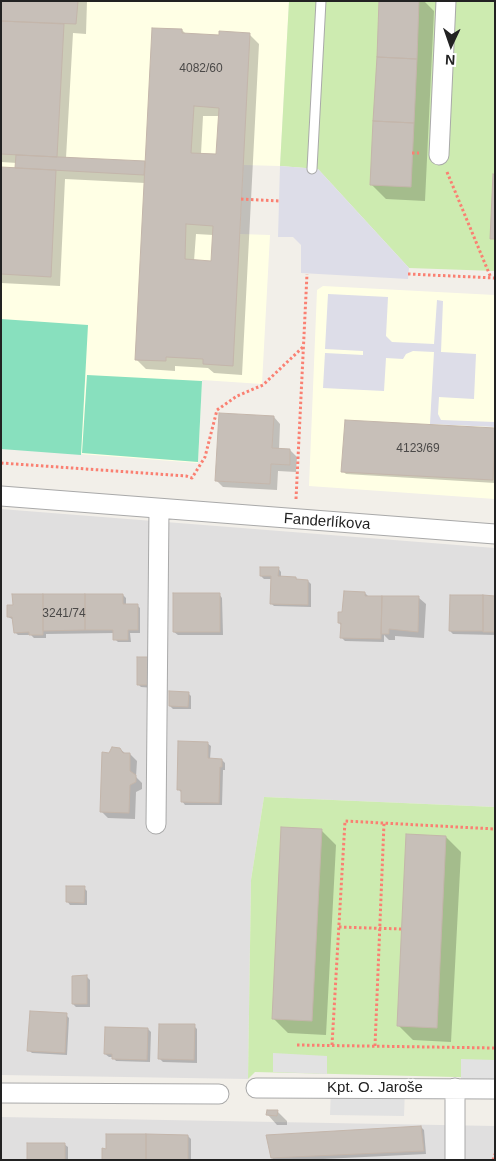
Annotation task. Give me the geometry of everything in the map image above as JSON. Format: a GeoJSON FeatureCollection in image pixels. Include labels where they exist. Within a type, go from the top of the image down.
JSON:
{"type":"FeatureCollection","features":[{"type":"Feature","properties":{"kind":"street"},"geometry":{"type":"LineString","coordinates":[[439,155],[446,1]]}},
{"type":"Feature","properties":{"kind":"street","name":"Fanderlíkova"},"geometry":{"type":"LineString","coordinates":[[1,496],[495,534]]}},
{"type":"Feature","properties":{"kind":"street"},"geometry":{"type":"LineString","coordinates":[[156,824],[159,509]]}},
{"type":"Feature","properties":{"kind":"street","name":"Kpt. O. Jaroše"},"geometry":{"type":"LineString","coordinates":[[256,1088],[495,1088]]}},
{"type":"Feature","properties":{"kind":"street"},"geometry":{"type":"LineString","coordinates":[[455,1088],[455,1160]]}},
{"type":"Feature","properties":{"kind":"street"},"geometry":{"type":"LineString","coordinates":[[1,1093],[219,1094]]}},
{"type":"Feature","properties":{"kind":"lane"},"geometry":{"type":"LineString","coordinates":[[312,168],[321,1]]}},
{"type":"Feature","properties":{"kind":"path"},"geometry":{"type":"LineString","coordinates":[[408,274],[493,278],[439,155]]}},
{"type":"Feature","properties":{"kind":"path"},"geometry":{"type":"LineString","coordinates":[[242,199],[279,201]]}},
{"type":"Feature","properties":{"kind":"path"},"geometry":{"type":"LineString","coordinates":[[295,520],[307,274]]}},
{"type":"Feature","properties":{"kind":"path"},"geometry":{"type":"LineString","coordinates":[[1,463],[176,475],[192,478],[205,458],[217,410],[237,396],[263,384],[303,347]]}},
{"type":"Feature","properties":{"kind":"path"},"geometry":{"type":"LineString","coordinates":[[332,1045],[345,821],[495,829]]}},
{"type":"Feature","properties":{"kind":"path"},"geometry":{"type":"LineString","coordinates":[[375,1046],[384,824]]}},
{"type":"Feature","properties":{"kind":"path"},"geometry":{"type":"LineString","coordinates":[[339,926],[401,929]]}},
{"type":"Feature","properties":{"kind":"path"},"geometry":{"type":"LineString","coordinates":[[297,1045],[495,1048]]}},
{"type":"Feature","properties":{"kind":"path"},"geometry":{"type":"LineString","coordinates":[[493,1160],[495,1154]]}},
{"type":"Feature","properties":{"kind":"shaded area"},"geometry":{"type":"Polygon","coordinates":[[[1,1],[289,1],[280,166],[243,165],[240,234],[270,235],[262,384],[202,380],[198,463],[1,448],[1,1]]]}},
{"type":"Feature","properties":{"kind":"shaded area"},"geometry":{"type":"Polygon","coordinates":[[[280,166],[318,169],[409,268],[408,279],[301,273],[301,245],[293,237],[278,237],[280,166]]]}},
{"type":"Feature","properties":{"kind":"shaded area"},"geometry":{"type":"Polygon","coordinates":[[[323,286],[495,295],[495,499],[309,486],[317,290],[323,286]]]}},
{"type":"Feature","properties":{"kind":"shaded area"},"geometry":{"type":"Polygon","coordinates":[[[328,294],[388,297],[386,336],[392,342],[434,344],[437,300],[443,301],[441,352],[476,354],[474,399],[439,397],[438,414],[441,420],[495,422],[495,427],[430,424],[434,352],[413,351],[406,354],[403,359],[386,358],[384,391],[323,388],[325,353],[363,355],[363,351],[325,349],[328,294]]]}},
{"type":"Feature","properties":{"kind":"shaded area"},"geometry":{"type":"Polygon","coordinates":[[[1,509],[495,548],[495,807],[264,797],[251,880],[248,1079],[1,1075],[1,509]]]}},
{"type":"Feature","properties":{"kind":"shaded area"},"geometry":{"type":"Polygon","coordinates":[[[273,1053],[327,1056],[327,1074],[273,1072],[273,1053]]]}},
{"type":"Feature","properties":{"kind":"shaded area"},"geometry":{"type":"Polygon","coordinates":[[[461,1059],[495,1060],[495,1089],[461,1088],[461,1059]]]}},
{"type":"Feature","properties":{"kind":"shaded area"},"geometry":{"type":"Polygon","coordinates":[[[331,1088],[405,1088],[404,1116],[330,1115],[331,1088]]]}},
{"type":"Feature","properties":{"kind":"shaded area"},"geometry":{"type":"Polygon","coordinates":[[[1,1117],[495,1126],[495,1160],[1,1160],[1,1117]]]}},
{"type":"Feature","properties":{"kind":"green space"},"geometry":{"type":"Polygon","coordinates":[[[289,1],[495,1],[495,271],[409,268],[318,169],[280,166],[289,1]]]}},
{"type":"Feature","properties":{"kind":"green space"},"geometry":{"type":"Polygon","coordinates":[[[1,319],[88,325],[81,455],[1,449],[1,319]]]}},
{"type":"Feature","properties":{"kind":"green space"},"geometry":{"type":"Polygon","coordinates":[[[87,375],[202,381],[198,462],[82,453],[87,375]]]}},
{"type":"Feature","properties":{"kind":"green space"},"geometry":{"type":"Polygon","coordinates":[[[264,797],[495,807],[495,1078],[255,1072],[248,1079],[251,880],[264,797]]]}},
{"type":"Feature","properties":{"kind":"building"},"geometry":{"type":"Polygon","coordinates":[[[1,1],[78,1],[76,24],[1,21],[1,1]]]}},
{"type":"Feature","properties":{"kind":"building"},"geometry":{"type":"Polygon","coordinates":[[[379,1],[419,1],[417,59],[377,57],[379,1]]]}},
{"type":"Feature","properties":{"kind":"building"},"geometry":{"type":"Polygon","coordinates":[[[1,21],[64,24],[57,157],[1,154],[1,21]]]}},
{"type":"Feature","properties":{"kind":"building"},"geometry":{"type":"Polygon","coordinates":[[[152,28],[182,29],[182,33],[219,35],[219,31],[250,33],[233,366],[203,364],[203,359],[166,357],[166,361],[135,360],[152,28]],[[194,106],[191,153],[216,154],[219,108],[194,106]],[[186,224],[185,259],[211,261],[213,226],[186,224]]]}},
{"type":"Feature","properties":{"kind":"building"},"geometry":{"type":"Polygon","coordinates":[[[377,57],[417,59],[414,123],[373,121],[377,57]]]}},
{"type":"Feature","properties":{"kind":"building"},"geometry":{"type":"Polygon","coordinates":[[[373,121],[414,123],[411,187],[370,185],[373,121]]]}},
{"type":"Feature","properties":{"kind":"building"},"geometry":{"type":"Polygon","coordinates":[[[16,155],[145,161],[144,175],[15,168],[16,155]]]}},
{"type":"Feature","properties":{"kind":"building"},"geometry":{"type":"Polygon","coordinates":[[[1,167],[56,170],[51,277],[1,274],[1,167]]]}},
{"type":"Feature","properties":{"kind":"building"},"geometry":{"type":"Polygon","coordinates":[[[493,174],[495,175],[495,239],[490,239],[493,174]]]}},
{"type":"Feature","properties":{"kind":"building"},"geometry":{"type":"Polygon","coordinates":[[[219,413],[274,416],[272,448],[290,449],[290,465],[271,464],[270,484],[215,481],[219,413]]]}},
{"type":"Feature","properties":{"kind":"building"},"geometry":{"type":"Polygon","coordinates":[[[345,420],[495,428],[493,480],[341,472],[345,420]]]}},
{"type":"Feature","properties":{"kind":"building"},"geometry":{"type":"Polygon","coordinates":[[[260,567],[279,567],[278,576],[308,580],[308,605],[270,604],[271,576],[260,576],[260,567]]]}},
{"type":"Feature","properties":{"kind":"building"},"geometry":{"type":"Polygon","coordinates":[[[344,591],[365,592],[365,596],[382,596],[381,639],[340,638],[341,623],[338,623],[338,612],[342,612],[344,591]]]}},
{"type":"Feature","properties":{"kind":"building"},"geometry":{"type":"Polygon","coordinates":[[[173,593],[220,593],[220,632],[173,632],[173,593]]]}},
{"type":"Feature","properties":{"kind":"building"},"geometry":{"type":"Polygon","coordinates":[[[12,594],[43,594],[43,635],[29,635],[29,632],[14,633],[12,617],[7,617],[7,605],[13,605],[12,594]]]}},
{"type":"Feature","properties":{"kind":"building"},"geometry":{"type":"Polygon","coordinates":[[[43,594],[85,594],[85,630],[43,631],[43,594]]]}},
{"type":"Feature","properties":{"kind":"building"},"geometry":{"type":"Polygon","coordinates":[[[85,594],[123,594],[123,604],[138,604],[138,630],[128,630],[128,640],[113,640],[113,630],[85,630],[85,594]]]}},
{"type":"Feature","properties":{"kind":"building"},"geometry":{"type":"Polygon","coordinates":[[[450,595],[483,595],[483,631],[449,631],[450,595]]]}},
{"type":"Feature","properties":{"kind":"building"},"geometry":{"type":"Polygon","coordinates":[[[483,595],[495,596],[495,632],[483,632],[483,595]]]}},
{"type":"Feature","properties":{"kind":"building"},"geometry":{"type":"Polygon","coordinates":[[[382,596],[419,596],[418,632],[389,629],[389,634],[381,634],[382,596]]]}},
{"type":"Feature","properties":{"kind":"building"},"geometry":{"type":"Polygon","coordinates":[[[137,657],[152,657],[151,685],[137,685],[137,657]]]}},
{"type":"Feature","properties":{"kind":"building"},"geometry":{"type":"Polygon","coordinates":[[[169,691],[189,692],[188,707],[169,706],[169,691]]]}},
{"type":"Feature","properties":{"kind":"building"},"geometry":{"type":"Polygon","coordinates":[[[178,741],[208,742],[208,758],[222,759],[219,803],[181,802],[181,790],[177,790],[178,741]]]}},
{"type":"Feature","properties":{"kind":"building"},"geometry":{"type":"Polygon","coordinates":[[[112,747],[120,748],[123,753],[130,753],[130,771],[136,775],[136,782],[130,785],[129,813],[100,812],[102,752],[109,753],[112,747]]]}},
{"type":"Feature","properties":{"kind":"building"},"geometry":{"type":"Polygon","coordinates":[[[281,827],[322,829],[312,1021],[272,1019],[281,827]]]}},
{"type":"Feature","properties":{"kind":"building"},"geometry":{"type":"Polygon","coordinates":[[[406,834],[446,836],[437,1028],[397,1026],[406,834]]]}},
{"type":"Feature","properties":{"kind":"building"},"geometry":{"type":"Polygon","coordinates":[[[66,886],[85,886],[84,903],[66,902],[66,886]]]}},
{"type":"Feature","properties":{"kind":"building"},"geometry":{"type":"Polygon","coordinates":[[[87,975],[87,1004],[72,1004],[72,976],[87,975]]]}},
{"type":"Feature","properties":{"kind":"building"},"geometry":{"type":"Polygon","coordinates":[[[30,1011],[67,1013],[65,1053],[27,1051],[30,1011]]]}},
{"type":"Feature","properties":{"kind":"building"},"geometry":{"type":"Polygon","coordinates":[[[159,1024],[195,1024],[194,1060],[158,1059],[159,1024]]]}},
{"type":"Feature","properties":{"kind":"building"},"geometry":{"type":"Polygon","coordinates":[[[105,1027],[148,1028],[147,1060],[112,1059],[112,1054],[104,1054],[105,1027]]]}},
{"type":"Feature","properties":{"kind":"building"},"geometry":{"type":"Polygon","coordinates":[[[267,1110],[278,1110],[277,1116],[266,1115],[267,1110]]]}},
{"type":"Feature","properties":{"kind":"building"},"geometry":{"type":"Polygon","coordinates":[[[421,1126],[424,1151],[271,1158],[266,1135],[421,1126]]]}},
{"type":"Feature","properties":{"kind":"building"},"geometry":{"type":"Polygon","coordinates":[[[106,1134],[146,1134],[146,1160],[102,1160],[102,1148],[106,1149],[106,1134]]]}},
{"type":"Feature","properties":{"kind":"building"},"geometry":{"type":"Polygon","coordinates":[[[146,1134],[188,1135],[188,1160],[146,1160],[146,1134]]]}},
{"type":"Feature","properties":{"kind":"building"},"geometry":{"type":"Polygon","coordinates":[[[27,1143],[65,1143],[65,1160],[27,1160],[27,1143]]]}}]}
